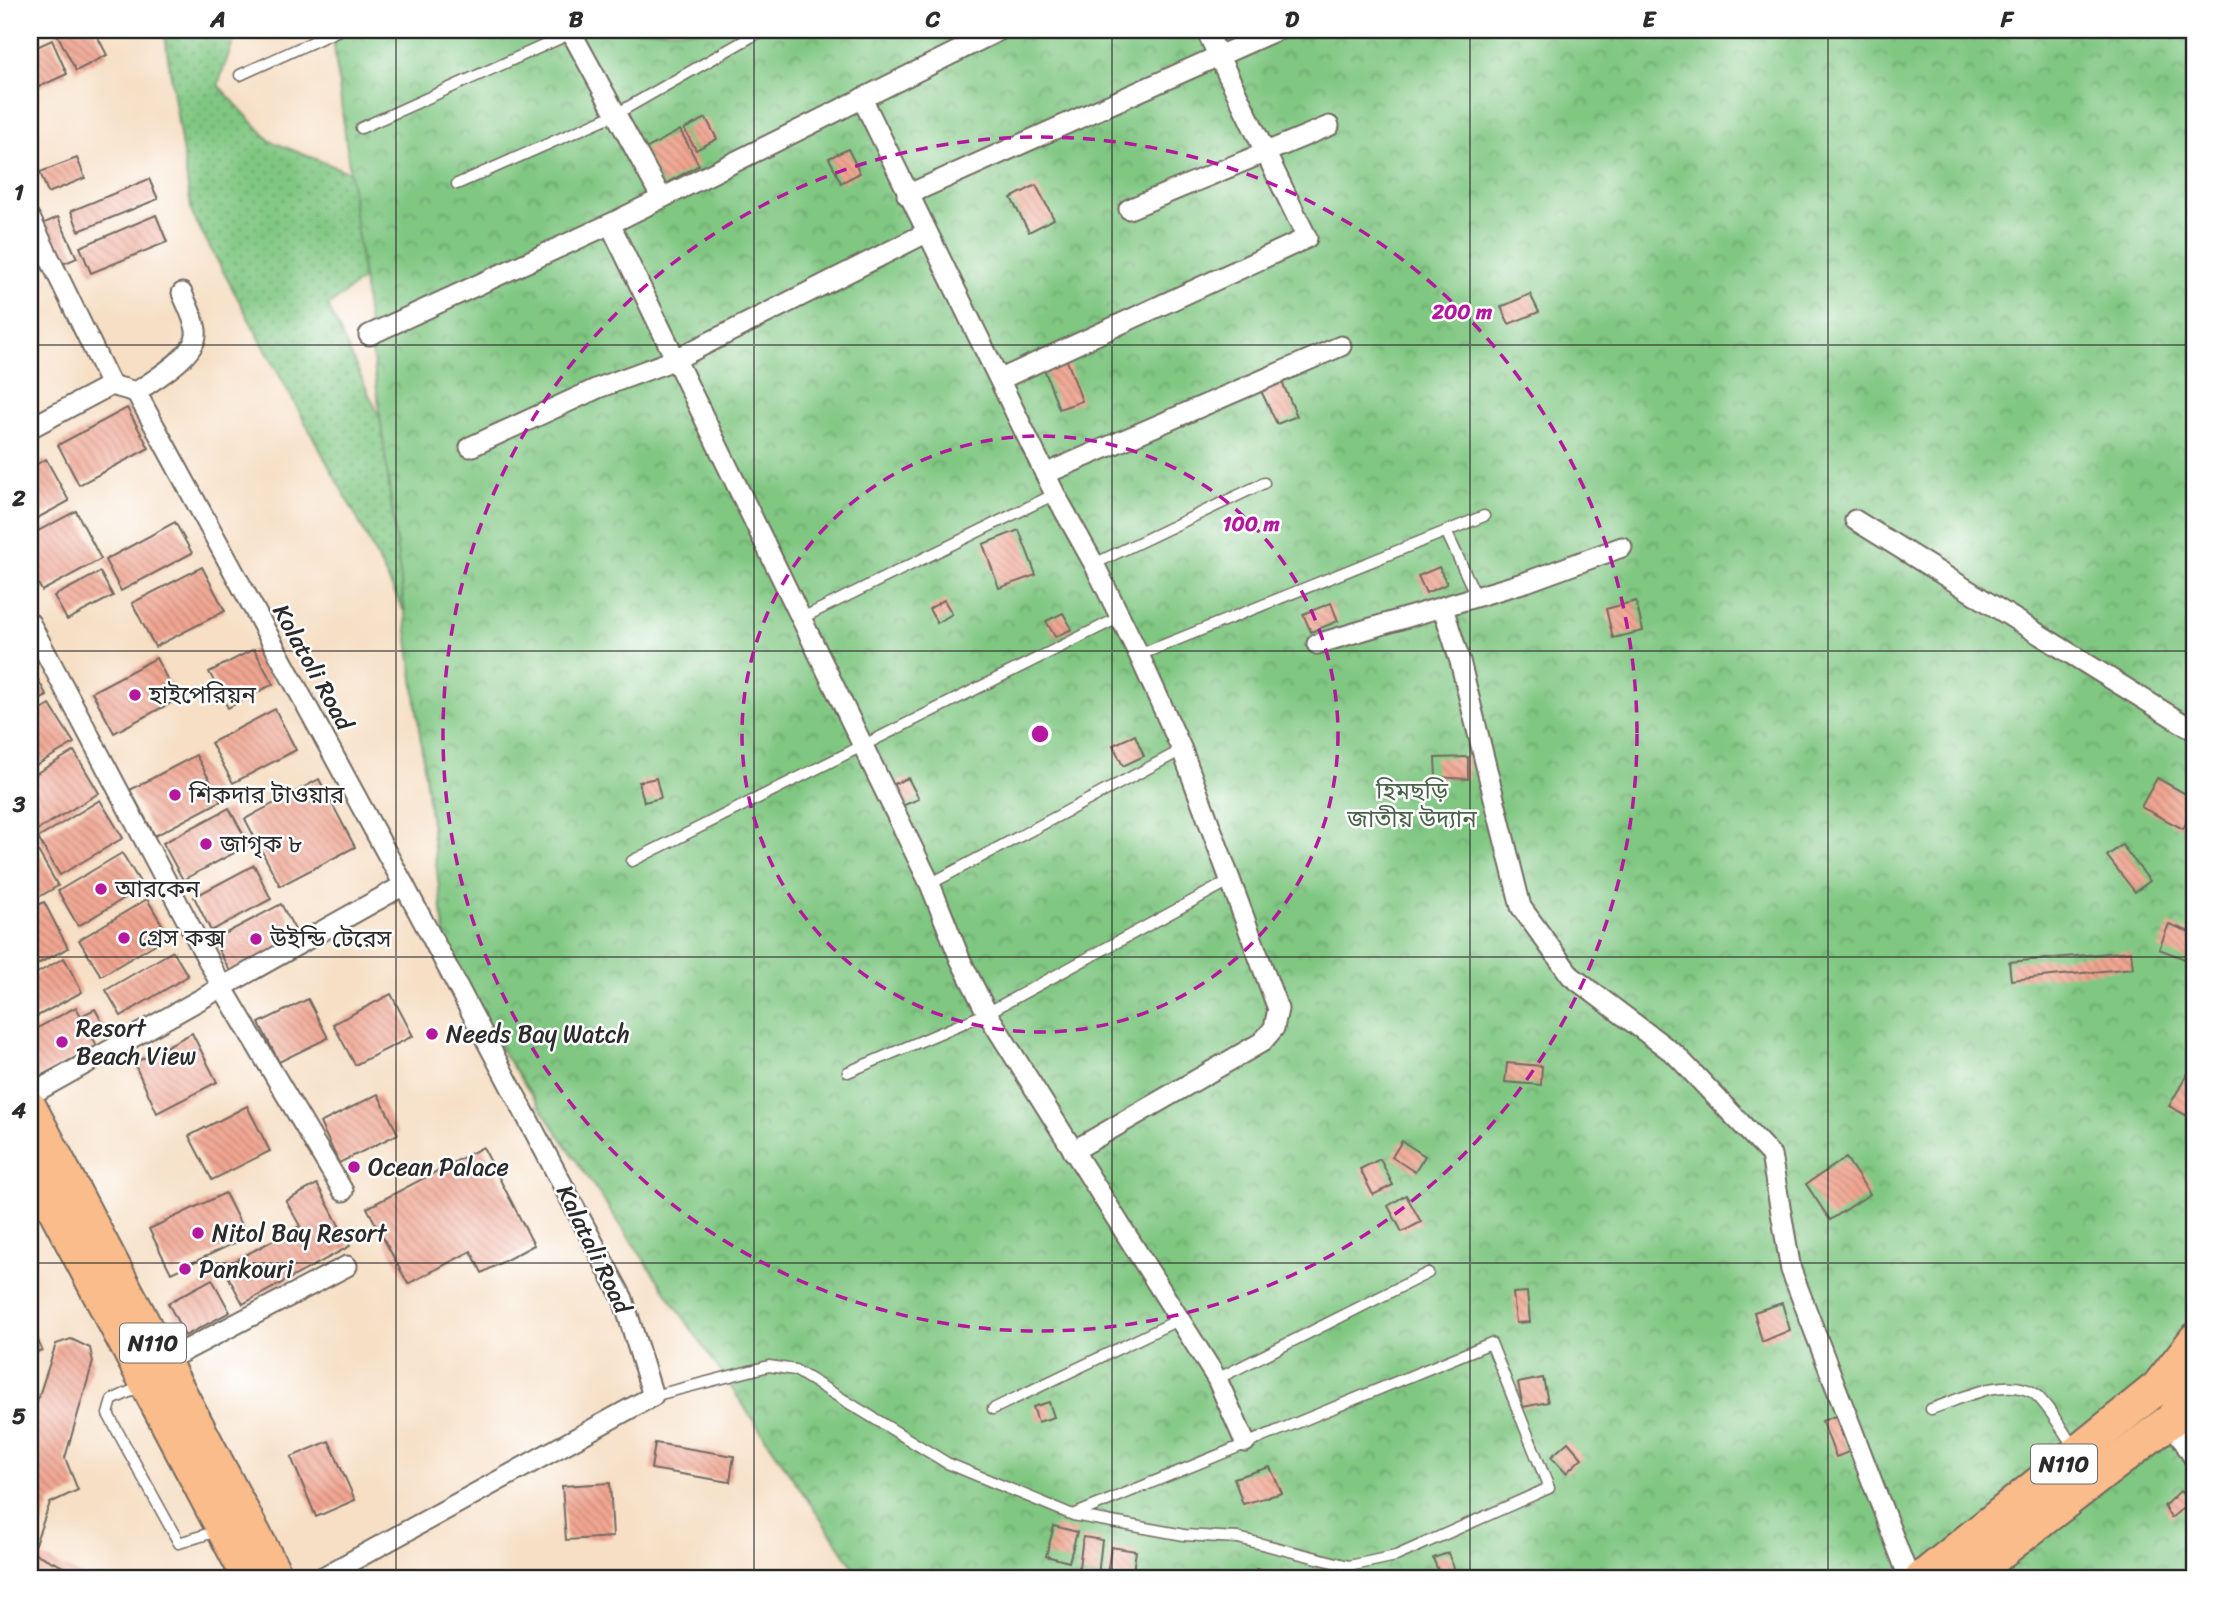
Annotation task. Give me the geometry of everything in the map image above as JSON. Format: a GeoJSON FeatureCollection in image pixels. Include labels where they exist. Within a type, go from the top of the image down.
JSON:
{"type":"FeatureCollection","features":[{"type":"Feature","properties":{"kind":"highway","name":"N110"},"geometry":{"type":"LineString","coordinates":[[30,1108],[155,1373],[223,1529],[250,1578]]}},
{"type":"Feature","properties":{"kind":"highway","name":"N110"},"geometry":{"type":"LineString","coordinates":[[30,1162],[277,1578]]}},
{"type":"Feature","properties":{"kind":"highway","name":"N110"},"geometry":{"type":"LineString","coordinates":[[1966,1567],[2078,1452],[2158,1387],[2195,1339]]}},
{"type":"Feature","properties":{"kind":"highway","name":"N110"},"geometry":{"type":"LineString","coordinates":[[1922,1578],[1966,1567],[2171,1420],[2195,1389]]}},
{"type":"Feature","properties":{"kind":"street"},"geometry":{"type":"LineString","coordinates":[[369,335],[610,224],[1000,30]]}},
{"type":"Feature","properties":{"kind":"street"},"geometry":{"type":"LineString","coordinates":[[1001,379],[1307,239],[1206,30]]}},
{"type":"Feature","properties":{"kind":"street"},"geometry":{"type":"LineString","coordinates":[[907,195],[1276,30]]}},
{"type":"Feature","properties":{"kind":"street"},"geometry":{"type":"LineString","coordinates":[[573,31],[661,197]]}},
{"type":"Feature","properties":{"kind":"street"},"geometry":{"type":"LineString","coordinates":[[862,98],[1045,474],[1139,655],[1182,750],[1278,1009],[1274,1028],[1262,1042],[1073,1151]]}},
{"type":"Feature","properties":{"kind":"street"},"geometry":{"type":"LineString","coordinates":[[1129,209],[1264,150],[1329,125]]}},
{"type":"Feature","properties":{"kind":"street"},"geometry":{"type":"LineString","coordinates":[[30,218],[111,385]]}},
{"type":"Feature","properties":{"kind":"street"},"geometry":{"type":"LineString","coordinates":[[610,224],[930,884],[960,959],[987,1013],[1217,1379],[1245,1442]]}},
{"type":"Feature","properties":{"kind":"street"},"geometry":{"type":"LineString","coordinates":[[470,447],[598,388],[674,360],[926,233]]}},
{"type":"Feature","properties":{"kind":"street"},"geometry":{"type":"LineString","coordinates":[[30,428],[111,385],[136,392],[184,357],[194,345],[196,330],[182,293]]}},
{"type":"Feature","properties":{"kind":"street"},"geometry":{"type":"LineString","coordinates":[[1045,474],[1341,346]]}},
{"type":"Feature","properties":{"kind":"street","name":"Kolatoli Road"},"geometry":{"type":"LineString","coordinates":[[136,392],[404,885]]}},
{"type":"Feature","properties":{"kind":"street"},"geometry":{"type":"LineString","coordinates":[[1855,520],[2195,731]]}},
{"type":"Feature","properties":{"kind":"street"},"geometry":{"type":"LineString","coordinates":[[1317,644],[1526,582],[1622,547]]}},
{"type":"Feature","properties":{"kind":"street"},"geometry":{"type":"LineString","coordinates":[[1443,608],[1460,661],[1521,907],[1571,976],[1676,1055],[1771,1155],[1791,1270],[1909,1578]]}},
{"type":"Feature","properties":{"kind":"street"},"geometry":{"type":"LineString","coordinates":[[30,623],[221,985],[343,1191]]}},
{"type":"Feature","properties":{"kind":"street"},"geometry":{"type":"LineString","coordinates":[[30,1095],[149,1030],[221,985],[404,885]]}},
{"type":"Feature","properties":{"kind":"street","name":"Kalatali Road"},"geometry":{"type":"LineString","coordinates":[[404,885],[623,1299],[653,1396]]}},
{"type":"Feature","properties":{"kind":"street"},"geometry":{"type":"LineString","coordinates":[[155,1373],[347,1266]]}},
{"type":"Feature","properties":{"kind":"street"},"geometry":{"type":"LineString","coordinates":[[321,1578],[653,1396]]}},
{"type":"Feature","properties":{"kind":"street"},"geometry":{"type":"LineString","coordinates":[[2171,1420],[2195,1460]]}},
{"type":"Feature","properties":{"kind":"lane"},"geometry":{"type":"LineString","coordinates":[[240,75],[339,30]]}},
{"type":"Feature","properties":{"kind":"lane"},"geometry":{"type":"LineString","coordinates":[[457,184],[616,114],[763,30]]}},
{"type":"Feature","properties":{"kind":"lane"},"geometry":{"type":"LineString","coordinates":[[361,128],[573,31]]}},
{"type":"Feature","properties":{"kind":"lane"},"geometry":{"type":"LineString","coordinates":[[1094,564],[1264,483]]}},
{"type":"Feature","properties":{"kind":"lane"},"geometry":{"type":"LineString","coordinates":[[802,618],[1055,494]]}},
{"type":"Feature","properties":{"kind":"lane"},"geometry":{"type":"LineString","coordinates":[[1139,655],[1484,516]]}},
{"type":"Feature","properties":{"kind":"lane"},"geometry":{"type":"LineString","coordinates":[[1446,531],[1476,596]]}},
{"type":"Feature","properties":{"kind":"lane"},"geometry":{"type":"LineString","coordinates":[[632,861],[1120,617]]}},
{"type":"Feature","properties":{"kind":"lane"},"geometry":{"type":"LineString","coordinates":[[930,884],[1182,750]]}},
{"type":"Feature","properties":{"kind":"lane"},"geometry":{"type":"LineString","coordinates":[[848,1072],[987,1013],[1231,880]]}},
{"type":"Feature","properties":{"kind":"lane"},"geometry":{"type":"LineString","coordinates":[[1217,1379],[1428,1273]]}},
{"type":"Feature","properties":{"kind":"lane"},"geometry":{"type":"LineString","coordinates":[[993,1409],[1180,1320]]}},
{"type":"Feature","properties":{"kind":"lane"},"geometry":{"type":"LineString","coordinates":[[653,1396],[769,1366],[795,1370],[947,1463],[1073,1515],[1184,1535],[1238,1538],[1349,1566],[1396,1556],[1549,1488],[1492,1343],[1245,1442],[1073,1515]]}},
{"type":"Feature","properties":{"kind":"lane"},"geometry":{"type":"LineString","coordinates":[[155,1373],[112,1400],[108,1414],[179,1543],[223,1529]]}},
{"type":"Feature","properties":{"kind":"lane"},"geometry":{"type":"LineString","coordinates":[[1931,1409],[1983,1391],[2014,1388],[2034,1393],[2078,1452]]}},
{"type":"Feature","properties":{"kind":"green space"},"geometry":{"type":"Polygon","coordinates":[[[164,30],[237,30],[218,85],[270,141],[411,197],[417,238],[328,306],[414,491],[550,901],[356,516],[192,214],[164,30]]]}},
{"type":"Feature","properties":{"kind":"green space","name":"হিমছড়ি জাতীয় উদ্যান"},"geometry":{"type":"Polygon","coordinates":[[[332,30],[2195,30],[2195,1578],[861,1578],[450,975],[332,30]]]}},
{"type":"Feature","properties":{"kind":"building"},"geometry":{"type":"Polygon","coordinates":[[[55,30],[94,30],[107,55],[76,71],[55,30]]]}},
{"type":"Feature","properties":{"kind":"building"},"geometry":{"type":"Polygon","coordinates":[[[52,40],[67,74],[30,91],[30,50],[52,40]]]}},
{"type":"Feature","properties":{"kind":"building"},"geometry":{"type":"Polygon","coordinates":[[[706,118],[717,139],[696,150],[684,129],[706,118]]]}},
{"type":"Feature","properties":{"kind":"building"},"geometry":{"type":"Polygon","coordinates":[[[680,130],[699,165],[663,185],[644,150],[680,130]]]}},
{"type":"Feature","properties":{"kind":"building"},"geometry":{"type":"Polygon","coordinates":[[[848,149],[860,173],[841,183],[829,158],[848,149]]]}},
{"type":"Feature","properties":{"kind":"building"},"geometry":{"type":"Polygon","coordinates":[[[77,158],[85,178],[48,193],[40,172],[77,158]]]}},
{"type":"Feature","properties":{"kind":"building"},"geometry":{"type":"Polygon","coordinates":[[[149,179],[158,199],[79,231],[71,211],[149,179]]]}},
{"type":"Feature","properties":{"kind":"building"},"geometry":{"type":"Polygon","coordinates":[[[1036,185],[1054,219],[1029,232],[1011,198],[1036,185]]]}},
{"type":"Feature","properties":{"kind":"building"},"geometry":{"type":"Polygon","coordinates":[[[156,215],[167,242],[91,273],[80,247],[156,215]]]}},
{"type":"Feature","properties":{"kind":"building"},"geometry":{"type":"Polygon","coordinates":[[[58,217],[77,258],[58,266],[40,225],[58,217]]]}},
{"type":"Feature","properties":{"kind":"building"},"geometry":{"type":"Polygon","coordinates":[[[1530,294],[1539,312],[1509,324],[1501,307],[1530,294]]]}},
{"type":"Feature","properties":{"kind":"building"},"geometry":{"type":"Polygon","coordinates":[[[1065,355],[1082,401],[1059,409],[1042,363],[1065,355]]]}},
{"type":"Feature","properties":{"kind":"building"},"geometry":{"type":"Polygon","coordinates":[[[1282,382],[1297,416],[1277,424],[1261,391],[1282,382]]]}},
{"type":"Feature","properties":{"kind":"building"},"geometry":{"type":"Polygon","coordinates":[[[127,408],[149,448],[79,485],[58,445],[127,408]]]}},
{"type":"Feature","properties":{"kind":"building"},"geometry":{"type":"Polygon","coordinates":[[[46,459],[69,501],[30,522],[30,468],[46,459]]]}},
{"type":"Feature","properties":{"kind":"building"},"geometry":{"type":"Polygon","coordinates":[[[76,511],[101,559],[42,591],[30,568],[30,535],[76,511]]]}},
{"type":"Feature","properties":{"kind":"building"},"geometry":{"type":"Polygon","coordinates":[[[175,522],[192,553],[121,591],[105,560],[175,522]]]}},
{"type":"Feature","properties":{"kind":"building"},"geometry":{"type":"Polygon","coordinates":[[[1019,530],[1036,575],[999,588],[983,544],[1019,530]]]}},
{"type":"Feature","properties":{"kind":"building"},"geometry":{"type":"Polygon","coordinates":[[[202,567],[225,611],[155,647],[132,603],[202,567]]]}},
{"type":"Feature","properties":{"kind":"building"},"geometry":{"type":"Polygon","coordinates":[[[1439,567],[1447,584],[1426,593],[1418,576],[1439,567]]]}},
{"type":"Feature","properties":{"kind":"building"},"geometry":{"type":"Polygon","coordinates":[[[100,572],[113,596],[67,620],[54,596],[100,572]]]}},
{"type":"Feature","properties":{"kind":"building"},"geometry":{"type":"Polygon","coordinates":[[[944,600],[952,614],[937,623],[929,609],[944,600]]]}},
{"type":"Feature","properties":{"kind":"building"},"geometry":{"type":"Polygon","coordinates":[[[1636,601],[1643,631],[1613,638],[1606,609],[1636,601]]]}},
{"type":"Feature","properties":{"kind":"building"},"geometry":{"type":"Polygon","coordinates":[[[1331,603],[1338,621],[1311,632],[1303,614],[1331,603]]]}},
{"type":"Feature","properties":{"kind":"building"},"geometry":{"type":"Polygon","coordinates":[[[1063,613],[1072,629],[1055,637],[1046,621],[1063,613]]]}},
{"type":"Feature","properties":{"kind":"building"},"geometry":{"type":"Polygon","coordinates":[[[254,649],[273,684],[228,708],[209,672],[254,649]]]}},
{"type":"Feature","properties":{"kind":"building","name":"হাইপেরিয়ন"},"geometry":{"type":"Polygon","coordinates":[[[156,658],[178,699],[114,733],[92,692],[156,658]]]}},
{"type":"Feature","properties":{"kind":"building"},"geometry":{"type":"Polygon","coordinates":[[[30,665],[47,696],[30,705],[30,665]]]}},
{"type":"Feature","properties":{"kind":"building"},"geometry":{"type":"Polygon","coordinates":[[[50,705],[74,743],[30,769],[30,717],[50,705]]]}},
{"type":"Feature","properties":{"kind":"building"},"geometry":{"type":"Polygon","coordinates":[[[275,709],[296,750],[233,783],[211,743],[275,709]]]}},
{"type":"Feature","properties":{"kind":"building"},"geometry":{"type":"Polygon","coordinates":[[[1135,735],[1144,756],[1123,766],[1113,745],[1135,735]]]}},
{"type":"Feature","properties":{"kind":"building"},"geometry":{"type":"Polygon","coordinates":[[[74,751],[99,793],[32,833],[30,777],[74,751]]]}},
{"type":"Feature","properties":{"kind":"building","name":"শিকদার টাওয়ার"},"geometry":{"type":"Polygon","coordinates":[[[196,755],[221,801],[155,836],[130,790],[196,755]]]}},
{"type":"Feature","properties":{"kind":"building"},"geometry":{"type":"Polygon","coordinates":[[[1468,757],[1468,779],[1436,777],[1435,758],[1468,757]]]}},
{"type":"Feature","properties":{"kind":"building"},"geometry":{"type":"Polygon","coordinates":[[[656,778],[661,798],[644,802],[639,782],[656,778]]]}},
{"type":"Feature","properties":{"kind":"building"},"geometry":{"type":"Polygon","coordinates":[[[908,778],[919,799],[897,808],[887,787],[908,778]]]}},
{"type":"Feature","properties":{"kind":"building"},"geometry":{"type":"Polygon","coordinates":[[[2157,778],[2195,799],[2195,806],[2183,829],[2141,807],[2157,778]]]}},
{"type":"Feature","properties":{"kind":"building"},"geometry":{"type":"Polygon","coordinates":[[[319,779],[355,847],[280,886],[245,819],[319,779]]]}},
{"type":"Feature","properties":{"kind":"building"},"geometry":{"type":"Polygon","coordinates":[[[100,800],[123,838],[60,875],[38,838],[100,800]]]}},
{"type":"Feature","properties":{"kind":"building","name":"জাগৃক ৮"},"geometry":{"type":"Polygon","coordinates":[[[229,808],[249,845],[183,880],[163,843],[229,808]]]}},
{"type":"Feature","properties":{"kind":"building"},"geometry":{"type":"Polygon","coordinates":[[[30,837],[58,886],[30,902],[30,837]]]}},
{"type":"Feature","properties":{"kind":"building"},"geometry":{"type":"Polygon","coordinates":[[[2122,845],[2150,881],[2135,892],[2107,856],[2122,845]]]}},
{"type":"Feature","properties":{"kind":"building","name":"আরকেন"},"geometry":{"type":"Polygon","coordinates":[[[122,853],[143,887],[78,926],[58,891],[122,853]]]}},
{"type":"Feature","properties":{"kind":"building","name":"উইন্ডি টেরেস"},"geometry":{"type":"Polygon","coordinates":[[[254,865],[271,899],[211,931],[194,897],[254,865]]]}},
{"type":"Feature","properties":{"kind":"building","name":"গ্রেস কক্স"},"geometry":{"type":"Polygon","coordinates":[[[147,899],[169,936],[101,976],[79,940],[147,899]]]}},
{"type":"Feature","properties":{"kind":"building"},"geometry":{"type":"Polygon","coordinates":[[[44,902],[68,948],[30,968],[30,909],[44,902]]]}},
{"type":"Feature","properties":{"kind":"building","name":"উইন্ডি টেরেস"},"geometry":{"type":"Polygon","coordinates":[[[281,904],[299,937],[231,973],[213,940],[281,904]]]}},
{"type":"Feature","properties":{"kind":"building"},"geometry":{"type":"Polygon","coordinates":[[[2169,924],[2195,934],[2195,963],[2159,949],[2169,924]]]}},
{"type":"Feature","properties":{"kind":"building"},"geometry":{"type":"Polygon","coordinates":[[[173,951],[188,976],[121,1016],[106,990],[173,951]]]}},
{"type":"Feature","properties":{"kind":"building"},"geometry":{"type":"Polygon","coordinates":[[[2131,951],[2133,968],[2011,980],[2009,962],[2131,951]]]}},
{"type":"Feature","properties":{"kind":"building"},"geometry":{"type":"Polygon","coordinates":[[[64,958],[82,992],[30,1020],[30,977],[64,958]]]}},
{"type":"Feature","properties":{"kind":"building"},"geometry":{"type":"Polygon","coordinates":[[[391,994],[413,1036],[355,1065],[333,1024],[391,994]]]}},
{"type":"Feature","properties":{"kind":"building"},"geometry":{"type":"Polygon","coordinates":[[[308,999],[328,1038],[279,1062],[259,1023],[308,999]]]}},
{"type":"Feature","properties":{"kind":"building","name":"Resort Beach View"},"geometry":{"type":"Polygon","coordinates":[[[76,1007],[81,1016],[95,1009],[107,1031],[93,1038],[97,1046],[31,1081],[30,1032],[76,1007]]]}},
{"type":"Feature","properties":{"kind":"building"},"geometry":{"type":"Polygon","coordinates":[[[192,1033],[217,1082],[157,1113],[134,1063],[192,1033]]]}},
{"type":"Feature","properties":{"kind":"building"},"geometry":{"type":"Polygon","coordinates":[[[1507,1063],[1542,1066],[1541,1085],[1505,1082],[1507,1063]]]}},
{"type":"Feature","properties":{"kind":"building"},"geometry":{"type":"Polygon","coordinates":[[[2190,1070],[2195,1073],[2195,1106],[2189,1117],[2169,1106],[2190,1070]]]}},
{"type":"Feature","properties":{"kind":"building"},"geometry":{"type":"Polygon","coordinates":[[[378,1094],[398,1134],[339,1163],[320,1123],[378,1094]]]}},
{"type":"Feature","properties":{"kind":"building"},"geometry":{"type":"Polygon","coordinates":[[[247,1106],[270,1151],[212,1180],[189,1136],[247,1106]]]}},
{"type":"Feature","properties":{"kind":"building"},"geometry":{"type":"Polygon","coordinates":[[[1402,1141],[1425,1156],[1415,1172],[1392,1157],[1402,1141]]]}},
{"type":"Feature","properties":{"kind":"building"},"geometry":{"type":"Polygon","coordinates":[[[483,1147],[534,1245],[482,1273],[471,1251],[408,1284],[367,1208],[483,1147]]]}},
{"type":"Feature","properties":{"kind":"building"},"geometry":{"type":"Polygon","coordinates":[[[1846,1158],[1870,1194],[1830,1220],[1806,1184],[1846,1158]]]}},
{"type":"Feature","properties":{"kind":"building"},"geometry":{"type":"Polygon","coordinates":[[[1380,1159],[1393,1185],[1373,1195],[1360,1169],[1380,1159]]]}},
{"type":"Feature","properties":{"kind":"building"},"geometry":{"type":"Polygon","coordinates":[[[317,1184],[350,1246],[243,1304],[223,1267],[300,1226],[286,1201],[317,1184]]]}},
{"type":"Feature","properties":{"kind":"building","name":"Nitol Bay Resort"},"geometry":{"type":"Polygon","coordinates":[[[225,1193],[247,1237],[171,1273],[149,1229],[225,1193]]]}},
{"type":"Feature","properties":{"kind":"building"},"geometry":{"type":"Polygon","coordinates":[[[1406,1195],[1421,1222],[1402,1232],[1388,1206],[1406,1195]]]}},
{"type":"Feature","properties":{"kind":"building"},"geometry":{"type":"Polygon","coordinates":[[[212,1279],[230,1312],[185,1336],[168,1303],[212,1279]]]}},
{"type":"Feature","properties":{"kind":"building"},"geometry":{"type":"Polygon","coordinates":[[[1527,1292],[1530,1322],[1516,1323],[1513,1293],[1527,1292]]]}},
{"type":"Feature","properties":{"kind":"building"},"geometry":{"type":"Polygon","coordinates":[[[1782,1303],[1790,1330],[1762,1342],[1754,1312],[1782,1303]]]}},
{"type":"Feature","properties":{"kind":"building"},"geometry":{"type":"Polygon","coordinates":[[[30,1323],[42,1350],[30,1355],[30,1323]]]}},
{"type":"Feature","properties":{"kind":"building"},"geometry":{"type":"Polygon","coordinates":[[[71,1339],[90,1348],[93,1362],[65,1458],[78,1490],[50,1503],[32,1552],[86,1578],[30,1578],[30,1423],[56,1344],[71,1339]]]}},
{"type":"Feature","properties":{"kind":"building"},"geometry":{"type":"Polygon","coordinates":[[[1543,1378],[1548,1402],[1523,1407],[1518,1383],[1543,1378]]]}},
{"type":"Feature","properties":{"kind":"building"},"geometry":{"type":"Polygon","coordinates":[[[1049,1402],[1054,1417],[1038,1422],[1033,1407],[1049,1402]]]}},
{"type":"Feature","properties":{"kind":"building"},"geometry":{"type":"Polygon","coordinates":[[[1835,1416],[1849,1452],[1836,1457],[1822,1421],[1835,1416]]]}},
{"type":"Feature","properties":{"kind":"building"},"geometry":{"type":"Polygon","coordinates":[[[329,1441],[355,1500],[316,1517],[291,1457],[329,1441]]]}},
{"type":"Feature","properties":{"kind":"building"},"geometry":{"type":"Polygon","coordinates":[[[1568,1442],[1582,1458],[1566,1473],[1551,1457],[1568,1442]]]}},
{"type":"Feature","properties":{"kind":"building"},"geometry":{"type":"Polygon","coordinates":[[[655,1443],[734,1456],[730,1482],[651,1469],[655,1443]]]}},
{"type":"Feature","properties":{"kind":"building"},"geometry":{"type":"Polygon","coordinates":[[[1270,1467],[1282,1493],[1243,1504],[1234,1478],[1270,1467]]]}},
{"type":"Feature","properties":{"kind":"building"},"geometry":{"type":"Polygon","coordinates":[[[610,1483],[613,1537],[566,1540],[562,1486],[610,1483]]]}},
{"type":"Feature","properties":{"kind":"building"},"geometry":{"type":"Polygon","coordinates":[[[2180,1491],[2192,1501],[2171,1518],[2164,1506],[2180,1491]]]}},
{"type":"Feature","properties":{"kind":"building"},"geometry":{"type":"Polygon","coordinates":[[[1054,1526],[1077,1532],[1069,1562],[1046,1556],[1054,1526]]]}},
{"type":"Feature","properties":{"kind":"building"},"geometry":{"type":"Polygon","coordinates":[[[1083,1537],[1102,1540],[1098,1576],[1078,1574],[1083,1537]]]}},
{"type":"Feature","properties":{"kind":"building"},"geometry":{"type":"Polygon","coordinates":[[[1111,1547],[1136,1551],[1132,1578],[1107,1575],[1111,1547]]]}},
{"type":"Feature","properties":{"kind":"building"},"geometry":{"type":"Polygon","coordinates":[[[1448,1553],[1457,1576],[1441,1578],[1433,1558],[1448,1553]]]}},
{"type":"Feature","properties":{"kind":"building"},"geometry":{"type":"Polygon","coordinates":[[[1256,1569],[1276,1572],[1275,1578],[1255,1578],[1256,1569]]]}},
{"type":"Feature","properties":{"kind":"place","name":"হাইপেরিয়ন"},"geometry":{"type":"Point","coordinates":[135,695]}},
{"type":"Feature","properties":{"kind":"place","name":"শিকদার টাওয়ার"},"geometry":{"type":"Point","coordinates":[175,795]}},
{"type":"Feature","properties":{"kind":"place","name":"জাগৃক ৮"},"geometry":{"type":"Point","coordinates":[206,844]}},
{"type":"Feature","properties":{"kind":"place","name":"আরকেন"},"geometry":{"type":"Point","coordinates":[101,889]}},
{"type":"Feature","properties":{"kind":"place","name":"গ্রেস কক্স"},"geometry":{"type":"Point","coordinates":[124,938]}},
{"type":"Feature","properties":{"kind":"place","name":"উইন্ডি টেরেস"},"geometry":{"type":"Point","coordinates":[256,939]}},
{"type":"Feature","properties":{"kind":"place","name":"Needs Bay Watch"},"geometry":{"type":"Point","coordinates":[432,1034]}},
{"type":"Feature","properties":{"kind":"place","name":"Resort Beach View"},"geometry":{"type":"Point","coordinates":[62,1042]}},
{"type":"Feature","properties":{"kind":"place","name":"Ocean Palace"},"geometry":{"type":"Point","coordinates":[354,1167]}},
{"type":"Feature","properties":{"kind":"place","name":"Nitol Bay Resort"},"geometry":{"type":"Point","coordinates":[198,1233]}},
{"type":"Feature","properties":{"kind":"place","name":"Pankouri"},"geometry":{"type":"Point","coordinates":[185,1269]}}]}
